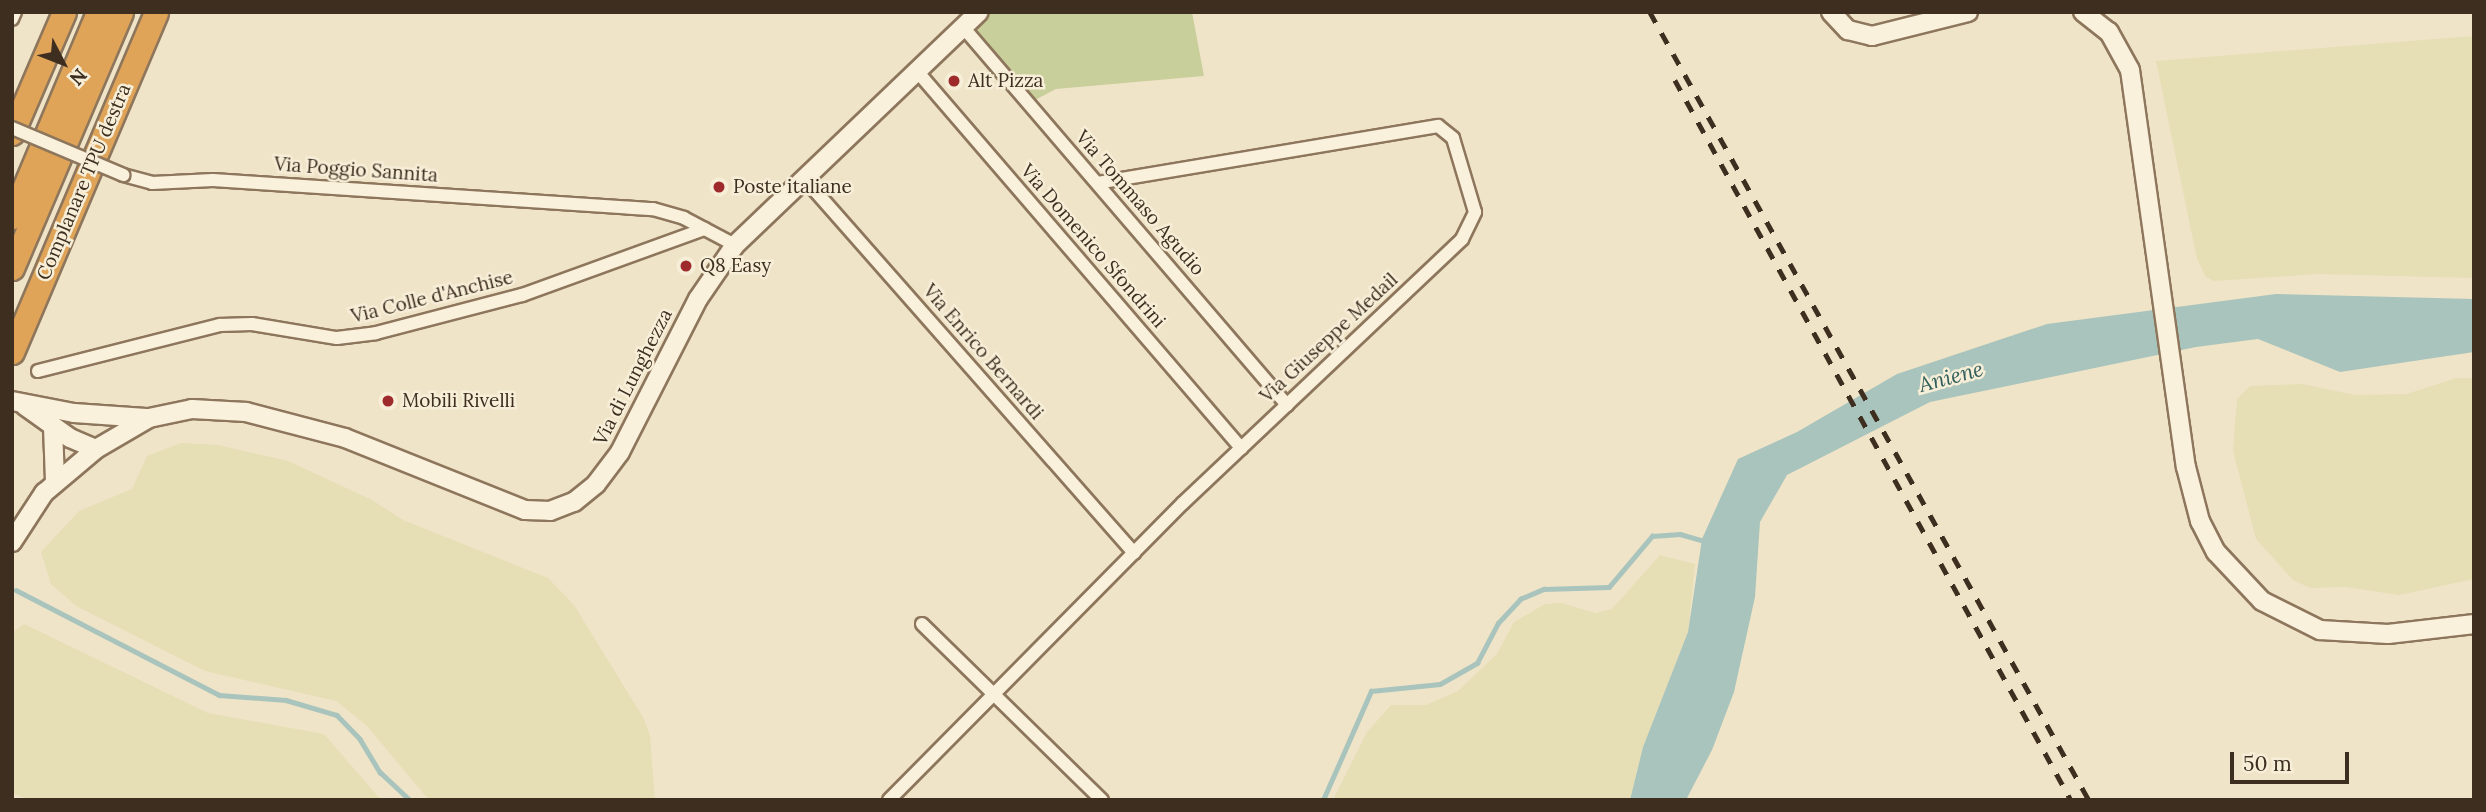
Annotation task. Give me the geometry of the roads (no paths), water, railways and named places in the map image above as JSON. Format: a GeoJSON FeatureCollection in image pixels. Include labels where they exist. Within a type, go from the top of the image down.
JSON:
{"type":"FeatureCollection","features":[{"type":"Feature","properties":{"kind":"highway"},"geometry":{"type":"LineString","coordinates":[[12,133],[64,12]]}},
{"type":"Feature","properties":{"kind":"highway"},"geometry":{"type":"LineString","coordinates":[[12,217],[99,12]]}},
{"type":"Feature","properties":{"kind":"highway"},"geometry":{"type":"LineString","coordinates":[[12,268],[121,12]]}},
{"type":"Feature","properties":{"kind":"highway","name":"Complanare TPU destra"},"geometry":{"type":"LineString","coordinates":[[12,352],[156,12]]}},
{"type":"Feature","properties":{"kind":"street"},"geometry":{"type":"LineString","coordinates":[[12,19],[15,12]]}},
{"type":"Feature","properties":{"kind":"street","name":"Via di Lunghezza"},"geometry":{"type":"LineString","coordinates":[[149,418],[202,409],[279,419],[362,444],[525,510],[558,509],[582,497],[608,470],[698,299],[735,245],[803,177],[979,12]]}},
{"type":"Feature","properties":{"kind":"street"},"geometry":{"type":"LineString","coordinates":[[1831,12],[1848,30],[1872,36],[1968,12]]}},
{"type":"Feature","properties":{"kind":"street"},"geometry":{"type":"LineString","coordinates":[[2083,12],[2109,32],[2130,70],[2161,285],[2174,401],[2190,487],[2205,532],[2222,561],[2262,601],[2301,624],[2344,634],[2410,633],[2474,624]]}},
{"type":"Feature","properties":{"kind":"street","name":"Via Tommaso Agudio"},"geometry":{"type":"LineString","coordinates":[[963,27],[1287,405]]}},
{"type":"Feature","properties":{"kind":"street","name":"Via Domenico Sfondrini"},"geometry":{"type":"LineString","coordinates":[[916,70],[1241,448]]}},
{"type":"Feature","properties":{"kind":"street","name":"Via Giuseppe Medail"},"geometry":{"type":"LineString","coordinates":[[893,798],[1134,553],[1469,230],[1474,201],[1452,135],[1432,126],[1098,183]]}},
{"type":"Feature","properties":{"kind":"street","name":"Via Poggio Sannita"},"geometry":{"type":"LineString","coordinates":[[12,128],[122,174],[152,183],[213,180],[653,209],[704,229],[735,245]]}},
{"type":"Feature","properties":{"kind":"street","name":"Via Enrico Bernardi"},"geometry":{"type":"LineString","coordinates":[[803,177],[1134,553]]}},
{"type":"Feature","properties":{"kind":"street","name":"Via Colle d'Anchise"},"geometry":{"type":"LineString","coordinates":[[38,371],[220,325],[252,324],[337,338],[376,333],[522,295],[704,229]]}},
{"type":"Feature","properties":{"kind":"street"},"geometry":{"type":"LineString","coordinates":[[17,402],[74,413],[149,418]]}},
{"type":"Feature","properties":{"kind":"street"},"geometry":{"type":"LineString","coordinates":[[17,402],[54,428],[96,449]]}},
{"type":"Feature","properties":{"kind":"street"},"geometry":{"type":"LineString","coordinates":[[74,413],[96,449]]}},
{"type":"Feature","properties":{"kind":"street"},"geometry":{"type":"LineString","coordinates":[[12,542],[34,506],[55,482],[96,449],[149,418]]}},
{"type":"Feature","properties":{"kind":"street"},"geometry":{"type":"LineString","coordinates":[[54,428],[55,482]]}},
{"type":"Feature","properties":{"kind":"street"},"geometry":{"type":"LineString","coordinates":[[922,624],[1102,800]]}},
{"type":"Feature","properties":{"kind":"water","name":"Aniene"},"geometry":{"type":"Polygon","coordinates":[[[2276,294],[2474,299],[2474,352],[2340,372],[2258,339],[2196,347],[1930,402],[1787,475],[1760,522],[1755,597],[1734,692],[1712,750],[1686,800],[1630,800],[1643,747],[1688,632],[1702,539],[1738,459],[1797,432],[1897,374],[2047,324],[2276,294]]]}},
{"type":"Feature","properties":{"kind":"waterway"},"geometry":{"type":"LineString","coordinates":[[1323,800],[1371,691],[1440,684],[1477,663],[1498,623],[1520,599],[1544,589],[1609,587],[1652,536],[1680,534],[1708,542]]}},
{"type":"Feature","properties":{"kind":"waterway"},"geometry":{"type":"LineString","coordinates":[[16,590],[219,695],[286,700],[337,715],[360,739],[380,772],[410,800]]}},
{"type":"Feature","properties":{"kind":"railway"},"geometry":{"type":"LineString","coordinates":[[1650,12],[2089,800]]}},
{"type":"Feature","properties":{"kind":"railway"},"geometry":{"type":"LineString","coordinates":[[1675,80],[2071,800]]}},
{"type":"Feature","properties":{"kind":"place","name":"Alt Pizza"},"geometry":{"type":"Point","coordinates":[954,81]}},
{"type":"Feature","properties":{"kind":"place","name":"Poste italiane"},"geometry":{"type":"Point","coordinates":[719,187]}},
{"type":"Feature","properties":{"kind":"place","name":"Q8 Easy"},"geometry":{"type":"Point","coordinates":[686,266]}},
{"type":"Feature","properties":{"kind":"place","name":"Mobili Rivelli"},"geometry":{"type":"Point","coordinates":[388,401]}}]}
